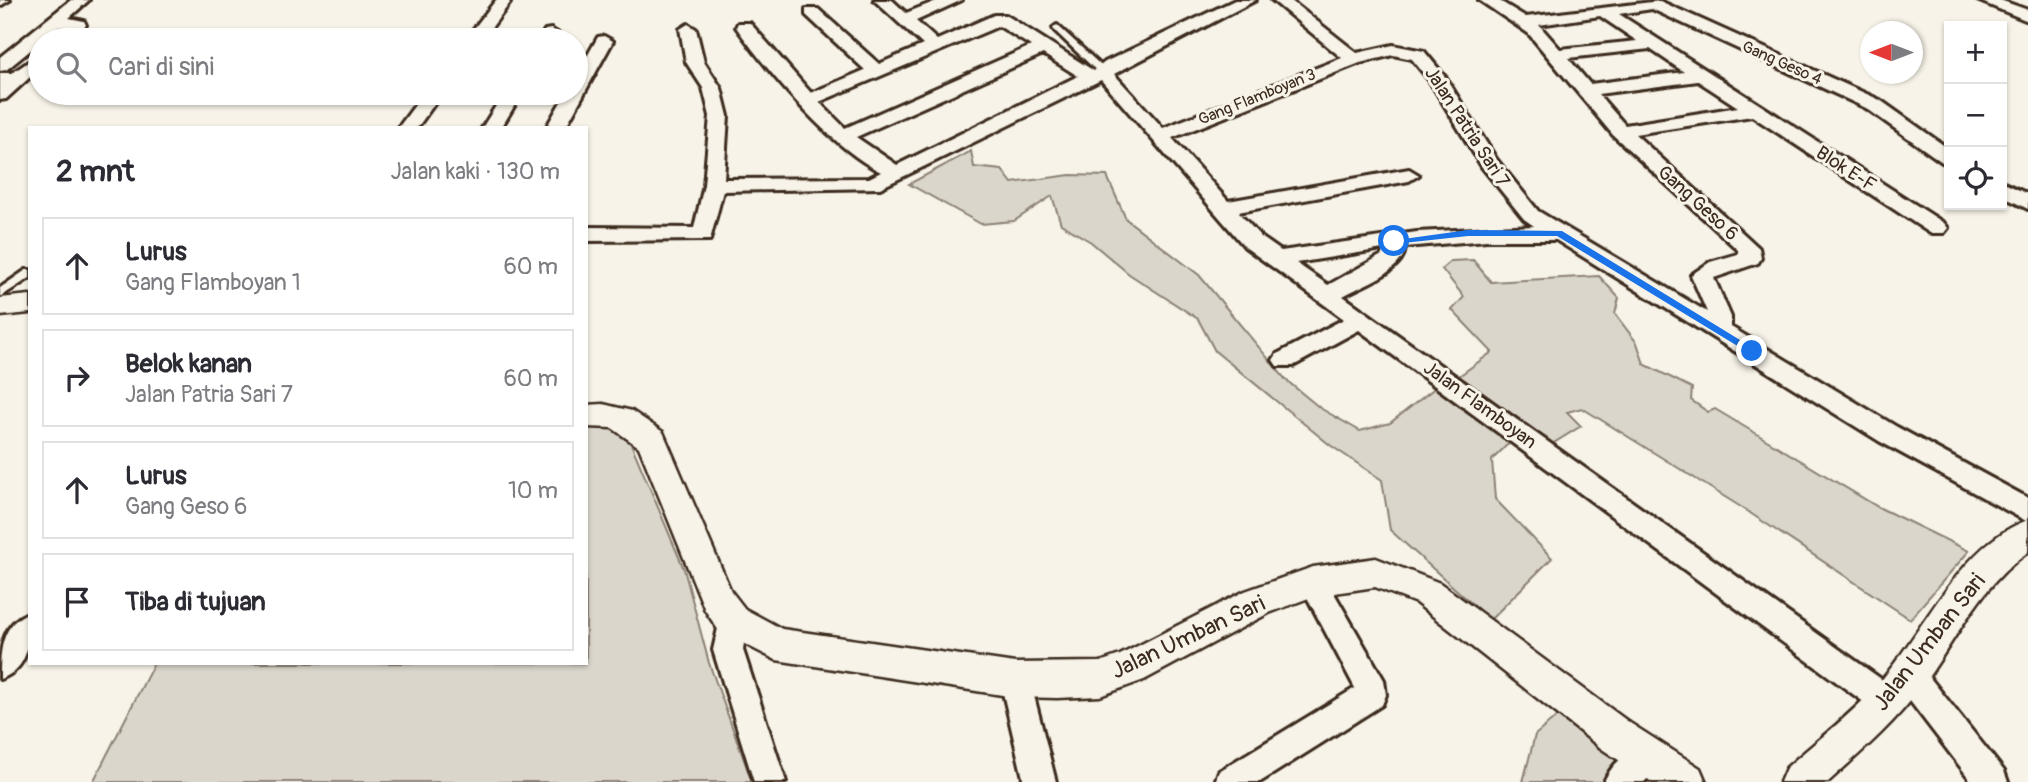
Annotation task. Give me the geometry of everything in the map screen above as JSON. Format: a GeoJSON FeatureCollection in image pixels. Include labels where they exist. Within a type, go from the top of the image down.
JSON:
{"type":"FeatureCollection","features":[{"type":"Feature","properties":{"kind":"street"},"geometry":{"type":"LineString","coordinates":[[47,28],[81,0]]}},
{"type":"Feature","properties":{"kind":"street"},"geometry":{"type":"LineString","coordinates":[[809,100],[934,46],[882,0]]}},
{"type":"Feature","properties":{"kind":"street"},"geometry":{"type":"LineString","coordinates":[[903,20],[954,0]]}},
{"type":"Feature","properties":{"kind":"street"},"geometry":{"type":"LineString","coordinates":[[714,185],[873,184],[1248,0]]}},
{"type":"Feature","properties":{"kind":"street"},"geometry":{"type":"LineString","coordinates":[[1280,0],[1354,59]]}},
{"type":"Feature","properties":{"kind":"street","name":"Gang Geso 6"},"geometry":{"type":"LineString","coordinates":[[1487,0],[1524,22],[1558,54],[1584,90],[1620,131],[1752,254],[1742,262],[1718,267],[1702,275],[1720,317],[1719,331]]}},
{"type":"Feature","properties":{"kind":"street"},"geometry":{"type":"LineString","coordinates":[[1985,0],[2028,16]]}},
{"type":"Feature","properties":{"kind":"street"},"geometry":{"type":"LineString","coordinates":[[482,28],[502,3]]}},
{"type":"Feature","properties":{"kind":"street","name":"Gang Geso 4"},"geometry":{"type":"LineString","coordinates":[[1524,22],[1654,4],[1873,104],[1944,154]]}},
{"type":"Feature","properties":{"kind":"street","name":"Blok E-F"},"geometry":{"type":"LineString","coordinates":[[1603,11],[1937,228]]}},
{"type":"Feature","properties":{"kind":"street"},"geometry":{"type":"LineString","coordinates":[[812,12],[877,72]]}},
{"type":"Feature","properties":{"kind":"street","name":"Jalan Flamboyan"},"geometry":{"type":"LineString","coordinates":[[934,46],[1000,19],[1044,47],[1098,75],[1159,136],[1253,242],[1898,687],[1992,782]]}},
{"type":"Feature","properties":{"kind":"street"},"geometry":{"type":"LineString","coordinates":[[56,21],[78,25],[75,28]]}},
{"type":"Feature","properties":{"kind":"street"},"geometry":{"type":"LineString","coordinates":[[744,27],[844,135],[881,167],[897,172]]}},
{"type":"Feature","properties":{"kind":"street"},"geometry":{"type":"LineString","coordinates":[[588,234],[703,235],[714,185],[719,116],[712,88],[695,62],[688,29]]}},
{"type":"Feature","properties":{"kind":"street"},"geometry":{"type":"LineString","coordinates":[[588,69],[604,40]]}},
{"type":"Feature","properties":{"kind":"street"},"geometry":{"type":"LineString","coordinates":[[0,66],[28,44]]}},
{"type":"Feature","properties":{"kind":"street"},"geometry":{"type":"LineString","coordinates":[[1558,54],[1653,44]]}},
{"type":"Feature","properties":{"kind":"street"},"geometry":{"type":"LineString","coordinates":[[844,135],[1044,47]]}},
{"type":"Feature","properties":{"kind":"street","name":"Jalan Patria Sari 7"},"geometry":{"type":"LineString","coordinates":[[1354,59],[1393,50],[1418,55],[1437,78],[1506,187],[1531,215],[1719,331]]}},
{"type":"Feature","properties":{"kind":"street","name":"Gang Flamboyan 3"},"geometry":{"type":"LineString","coordinates":[[1159,136],[1354,59]]}},
{"type":"Feature","properties":{"kind":"street"},"geometry":{"type":"LineString","coordinates":[[0,95],[8,78],[28,66]]}},
{"type":"Feature","properties":{"kind":"street"},"geometry":{"type":"LineString","coordinates":[[1584,90],[1701,75]]}},
{"type":"Feature","properties":{"kind":"street"},"geometry":{"type":"LineString","coordinates":[[408,126],[424,105]]}},
{"type":"Feature","properties":{"kind":"street"},"geometry":{"type":"LineString","coordinates":[[492,126],[505,105]]}},
{"type":"Feature","properties":{"kind":"street"},"geometry":{"type":"LineString","coordinates":[[556,126],[568,105]]}},
{"type":"Feature","properties":{"kind":"street"},"geometry":{"type":"LineString","coordinates":[[1620,131],[1755,110]]}},
{"type":"Feature","properties":{"kind":"street"},"geometry":{"type":"LineString","coordinates":[[1224,208],[1409,175]]}},
{"type":"Feature","properties":{"kind":"street"},"geometry":{"type":"LineString","coordinates":[[2007,191],[2028,203]]}},
{"type":"Feature","properties":{"kind":"street"},"geometry":{"type":"LineString","coordinates":[[1277,259],[1468,233],[1559,233]]}},
{"type":"Feature","properties":{"kind":"street"},"geometry":{"type":"LineString","coordinates":[[1328,295],[1390,260],[1394,241]]}},
{"type":"Feature","properties":{"kind":"street"},"geometry":{"type":"LineString","coordinates":[[0,307],[28,304]]}},
{"type":"Feature","properties":{"kind":"street"},"geometry":{"type":"LineString","coordinates":[[1285,360],[1362,319]]}},
{"type":"Feature","properties":{"kind":"street"},"geometry":{"type":"LineString","coordinates":[[1719,331],[1888,434],[2028,511]]}},
{"type":"Feature","properties":{"kind":"street","name":"Jalan Umban Sari"},"geometry":{"type":"LineString","coordinates":[[588,416],[603,415],[621,419],[652,440],[706,576],[732,620],[755,635],[776,644],[1015,680],[1100,679],[1131,667],[1257,602],[1313,582],[1376,572],[1428,593],[1648,757],[1686,782]]}},
{"type":"Feature","properties":{"kind":"street","name":"Jalan Umban Sari"},"geometry":{"type":"LineString","coordinates":[[1800,782],[1898,687],[1961,599],[2006,546],[2028,534]]}},
{"type":"Feature","properties":{"kind":"street"},"geometry":{"type":"LineString","coordinates":[[1231,782],[1371,695],[1369,680],[1313,582]]}},
{"type":"Feature","properties":{"kind":"street"},"geometry":{"type":"LineString","coordinates":[[732,620],[729,650],[770,782]]}},
{"type":"Feature","properties":{"kind":"street"},"geometry":{"type":"LineString","coordinates":[[0,666],[28,628]]}},
{"type":"Feature","properties":{"kind":"street"},"geometry":{"type":"LineString","coordinates":[[1015,680],[1040,782]]}},
{"type":"Feature","properties":{"kind":"street"},"geometry":{"type":"LineString","coordinates":[[1620,782],[1648,757]]}},
{"type":"Feature","properties":{"kind":"lane"},"geometry":{"type":"LineString","coordinates":[[1056,28],[1098,75]]}},
{"type":"Feature","properties":{"kind":"lane"},"geometry":{"type":"LineString","coordinates":[[0,293],[28,274]]}},
{"type":"Feature","properties":{"kind":"shaded area"},"geometry":{"type":"Polygon","coordinates":[[[971,151],[974,167],[1002,170],[1012,183],[1070,175],[1107,176],[1126,219],[1199,275],[1286,380],[1320,408],[1360,431],[1390,423],[1441,383],[1516,436],[1492,460],[1495,499],[1552,558],[1490,620],[1390,530],[1382,480],[1330,445],[1215,351],[1198,319],[1129,274],[1091,242],[1061,224],[1052,196],[1014,221],[981,224],[909,184],[971,151]]]}},
{"type":"Feature","properties":{"kind":"shaded area"},"geometry":{"type":"Polygon","coordinates":[[[1473,260],[1491,282],[1599,276],[1619,298],[1615,314],[1637,343],[1644,364],[1692,388],[1691,400],[1708,412],[1715,409],[1878,507],[1969,551],[1910,619],[1741,507],[1582,408],[1567,412],[1581,426],[1552,444],[1459,376],[1492,352],[1452,310],[1464,297],[1442,269],[1451,261],[1473,260]]]}},
{"type":"Feature","properties":{"kind":"shaded area"},"geometry":{"type":"Polygon","coordinates":[[[588,423],[623,429],[632,446],[684,569],[709,663],[752,782],[93,782],[153,665],[588,665],[588,423]]]}},
{"type":"Feature","properties":{"kind":"shaded area"},"geometry":{"type":"Polygon","coordinates":[[[1559,715],[1655,782],[1523,782],[1535,735],[1559,715]]]}},
{"type":"Feature","properties":{"kind":"route"},"geometry":{"type":"LineString","coordinates":[[1394,241],[1468,233],[1559,233],[1752,351]]}}]}
